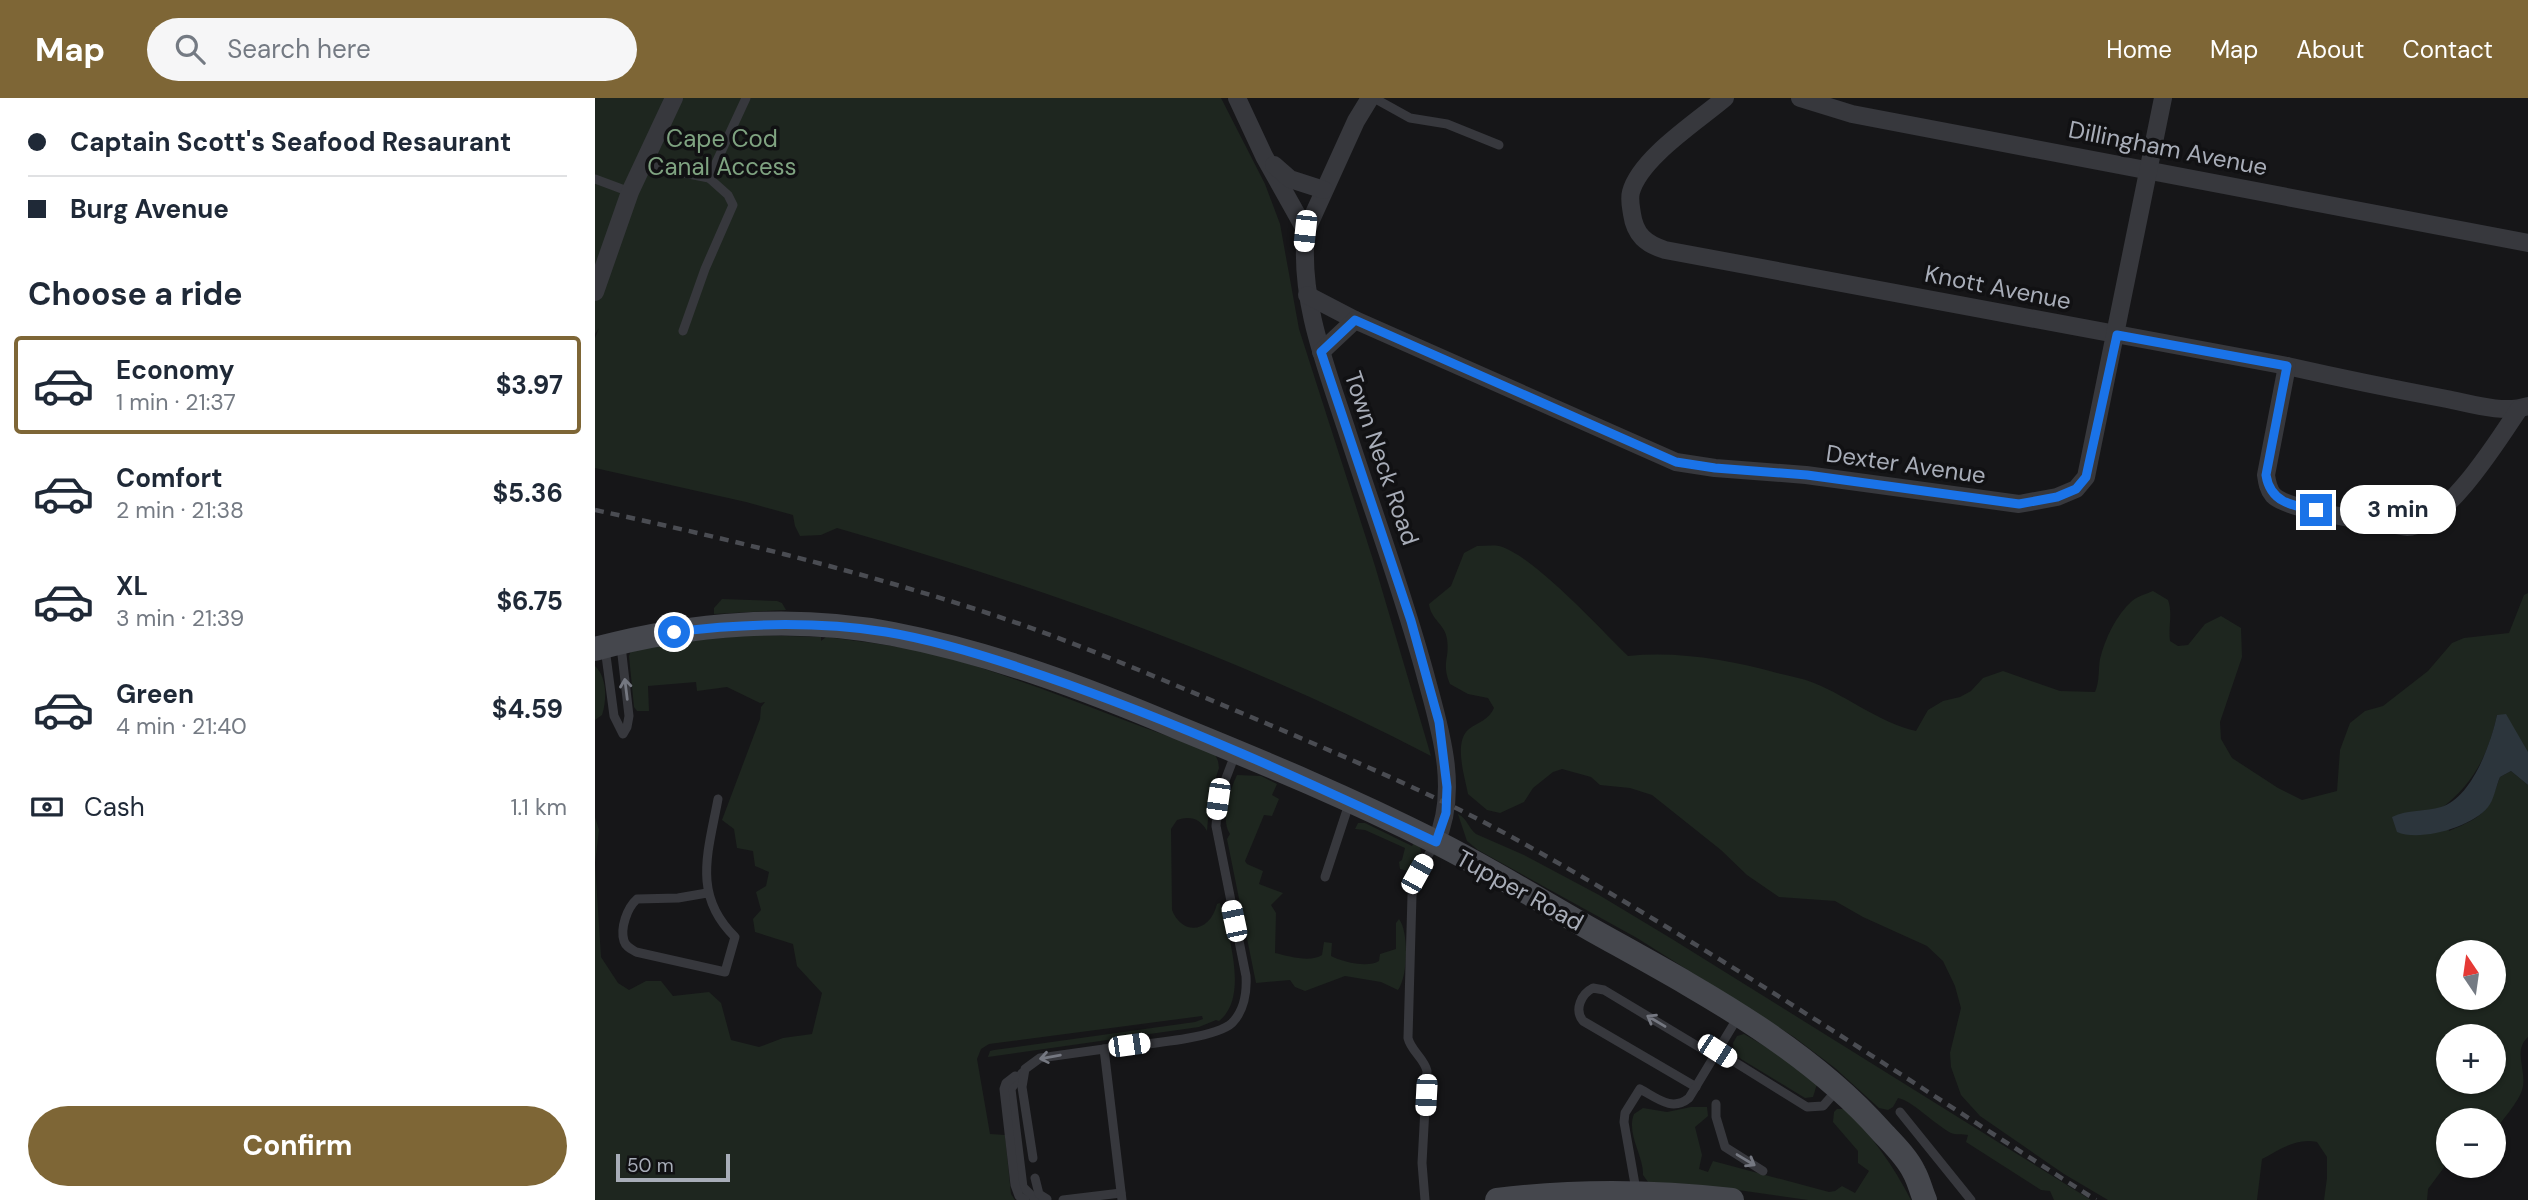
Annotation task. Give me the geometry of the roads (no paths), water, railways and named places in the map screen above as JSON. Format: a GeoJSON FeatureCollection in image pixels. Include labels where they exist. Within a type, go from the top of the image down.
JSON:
{"type":"FeatureCollection","features":[{"type":"Feature","properties":{"kind":"main road","name":"Tupper Road"},"geometry":{"type":"LineString","coordinates":[[607,646],[674,632],[745,624],[833,626],[889,633],[972,652],[1075,686],[1236,751],[1436,842],[1632,952],[1739,1016],[1785,1046],[1838,1088],[1871,1120],[1907,1162],[1925,1200]]}},
{"type":"Feature","properties":{"kind":"main road"},"geometry":{"type":"LineString","coordinates":[[1907,1162],[1944,1200]]}},
{"type":"Feature","properties":{"kind":"main road"},"geometry":{"type":"LineString","coordinates":[[1497,1200],[1576,1193],[1636,1192],[1732,1200]]}},
{"type":"Feature","properties":{"kind":"street"},"geometry":{"type":"LineString","coordinates":[[595,292],[630,192],[674,98]]}},
{"type":"Feature","properties":{"kind":"street"},"geometry":{"type":"LineString","coordinates":[[1237,98],[1264,156],[1305,231]]}},
{"type":"Feature","properties":{"kind":"street","name":"Town Neck Road"},"geometry":{"type":"LineString","coordinates":[[1372,98],[1356,121],[1305,231],[1307,295],[1321,352],[1411,621],[1439,722],[1447,787],[1446,813],[1436,842]]}},
{"type":"Feature","properties":{"kind":"street","name":"Knott Avenue"},"geometry":{"type":"LineString","coordinates":[[1725,98],[1648,164],[1634,184],[1630,195],[1633,223],[1640,237],[1650,245],[1665,250],[2287,366],[2380,387],[2495,408],[2523,407]]}},
{"type":"Feature","properties":{"kind":"street","name":"Dillingham Avenue"},"geometry":{"type":"LineString","coordinates":[[1800,98],[1852,114],[2528,243]]}},
{"type":"Feature","properties":{"kind":"street","name":"Dexter Avenue"},"geometry":{"type":"LineString","coordinates":[[1307,295],[1355,320],[1676,462],[1715,468],[1807,475],[2019,504],[2057,497],[2076,489],[2086,477],[2117,335],[2163,98]]}},
{"type":"Feature","properties":{"kind":"street"},"geometry":{"type":"LineString","coordinates":[[1264,156],[1290,179],[1324,190]]}},
{"type":"Feature","properties":{"kind":"street"},"geometry":{"type":"LineString","coordinates":[[1321,352],[1355,320]]}},
{"type":"Feature","properties":{"kind":"street"},"geometry":{"type":"LineString","coordinates":[[2287,366],[2266,475],[2272,494],[2294,506],[2407,527],[2425,524],[2471,478],[2523,407]]}},
{"type":"Feature","properties":{"kind":"lane"},"geometry":{"type":"LineString","coordinates":[[709,178],[746,98]]}},
{"type":"Feature","properties":{"kind":"lane"},"geometry":{"type":"LineString","coordinates":[[1372,98],[1409,118],[1447,124],[1499,145]]}},
{"type":"Feature","properties":{"kind":"lane"},"geometry":{"type":"LineString","coordinates":[[645,160],[668,170],[709,178],[729,195],[733,205],[705,269],[683,331]]}},
{"type":"Feature","properties":{"kind":"lane"},"geometry":{"type":"LineString","coordinates":[[595,179],[630,192]]}},
{"type":"Feature","properties":{"kind":"lane"},"geometry":{"type":"LineString","coordinates":[[607,646],[629,721],[623,734],[614,716],[607,646]]}},
{"type":"Feature","properties":{"kind":"lane"},"geometry":{"type":"LineString","coordinates":[[1025,1200],[1019,1196],[1015,1185],[1004,1089],[1006,1083],[1040,1058],[1215,1032],[1233,1023],[1241,1008],[1246,988],[1245,976],[1216,826],[1218,799],[1236,751]]}},
{"type":"Feature","properties":{"kind":"lane"},"geometry":{"type":"LineString","coordinates":[[707,893],[678,898],[637,899],[627,911],[624,940],[628,947],[636,952],[725,972],[736,937],[716,916],[707,893],[711,840],[718,800]]}},
{"type":"Feature","properties":{"kind":"lane"},"geometry":{"type":"LineString","coordinates":[[1325,877],[1350,802]]}},
{"type":"Feature","properties":{"kind":"lane"},"geometry":{"type":"LineString","coordinates":[[1425,1200],[1422,1163],[1427,1071],[1425,1063],[1410,1045],[1408,1038],[1409,964],[1414,884],[1436,842]]}},
{"type":"Feature","properties":{"kind":"lane"},"geometry":{"type":"LineString","coordinates":[[1696,1087],[1583,1021],[1578,1014],[1578,1008],[1586,993],[1594,988],[1604,990],[1807,1107],[1823,1106],[1838,1088]]}},
{"type":"Feature","properties":{"kind":"lane"},"geometry":{"type":"LineString","coordinates":[[1636,1192],[1624,1122],[1625,1113],[1640,1089],[1668,1104],[1674,1105],[1689,1098],[1739,1016]]}},
{"type":"Feature","properties":{"kind":"lane"},"geometry":{"type":"LineString","coordinates":[[1063,1200],[1122,1196],[1104,1049]]}},
{"type":"Feature","properties":{"kind":"lane"},"geometry":{"type":"LineString","coordinates":[[1025,1069],[1022,1087],[1033,1158]]}},
{"type":"Feature","properties":{"kind":"lane"},"geometry":{"type":"LineString","coordinates":[[1025,1069],[1011,1089],[1024,1187],[1031,1196],[1048,1200]]}},
{"type":"Feature","properties":{"kind":"lane"},"geometry":{"type":"LineString","coordinates":[[1716,1104],[1716,1118],[1725,1147],[1763,1171]]}},
{"type":"Feature","properties":{"kind":"lane"},"geometry":{"type":"LineString","coordinates":[[1900,1112],[1971,1200]]}},
{"type":"Feature","properties":{"kind":"lane"},"geometry":{"type":"LineString","coordinates":[[1907,1162],[1920,1137]]}},
{"type":"Feature","properties":{"kind":"lane"},"geometry":{"type":"LineString","coordinates":[[1035,1178],[1039,1194],[1048,1200]]}},
{"type":"Feature","properties":{"kind":"railway"},"geometry":{"type":"LineString","coordinates":[[595,510],[811,561],[918,591],[1023,625],[1144,672],[1393,779],[1521,842],[1667,927],[2096,1200]]}},
{"type":"Feature","properties":{"kind":"park label","name":"Cape Cod Canal Access"},"geometry":{"type":"Point","coordinates":[722,152]}}]}
